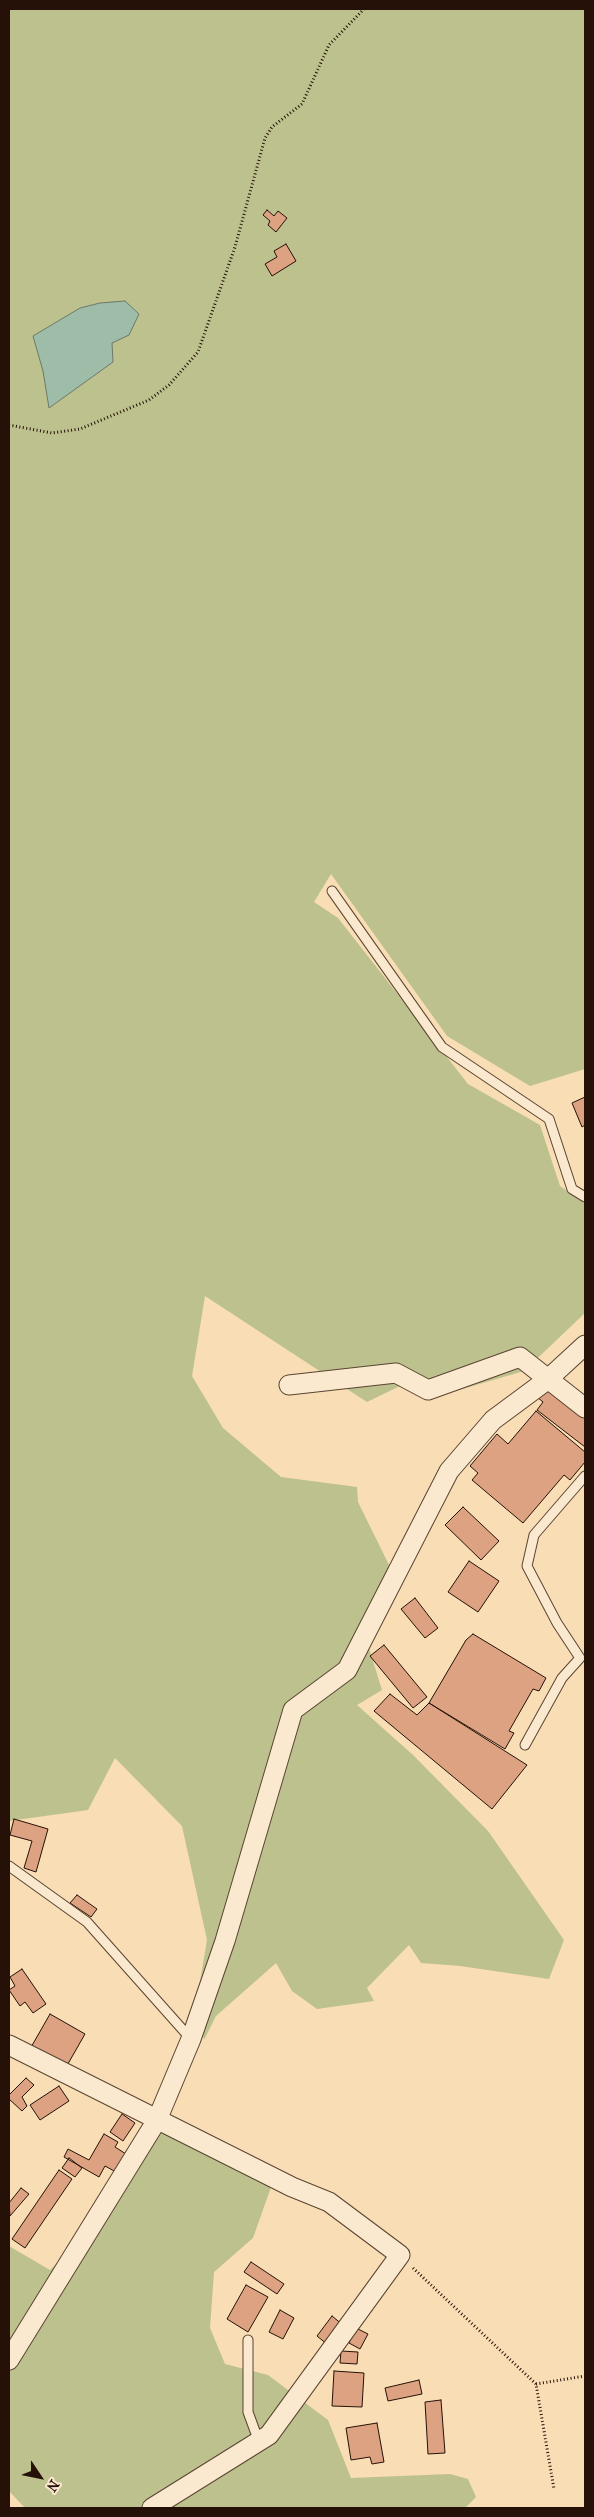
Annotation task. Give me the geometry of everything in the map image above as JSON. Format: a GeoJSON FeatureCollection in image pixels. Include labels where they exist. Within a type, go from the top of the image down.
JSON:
{"type":"FeatureCollection","features":[{"type":"Feature","properties":{"kind":"street"},"geometry":{"type":"LineString","coordinates":[[9,2360],[157,2120],[191,2039],[225,1941],[293,1710],[347,1670],[449,1471],[493,1420],[546,1380],[585,1345]]}},
{"type":"Feature","properties":{"kind":"street"},"geometry":{"type":"LineString","coordinates":[[289,1384],[396,1373],[428,1390],[520,1357],[546,1380],[585,1408]]}},
{"type":"Feature","properties":{"kind":"street"},"geometry":{"type":"LineString","coordinates":[[9,2045],[292,2187],[329,2202],[400,2255],[269,2435],[152,2508]]}},
{"type":"Feature","properties":{"kind":"lane"},"geometry":{"type":"LineString","coordinates":[[332,891],[442,1046],[549,1119],[572,1189],[585,1197]]}},
{"type":"Feature","properties":{"kind":"lane"},"geometry":{"type":"LineString","coordinates":[[525,1745],[562,1678],[580,1658],[557,1622],[527,1566],[534,1535],[585,1476]]}},
{"type":"Feature","properties":{"kind":"lane"},"geometry":{"type":"LineString","coordinates":[[9,1866],[87,1922],[191,2039]]}},
{"type":"Feature","properties":{"kind":"lane"},"geometry":{"type":"LineString","coordinates":[[248,2340],[248,2412],[259,2442]]}},
{"type":"Feature","properties":{"kind":"path"},"geometry":{"type":"LineString","coordinates":[[9,425],[52,432],[80,429],[149,400],[169,385],[198,352],[235,247],[265,138],[272,127],[302,104],[329,45],[364,9]]}},
{"type":"Feature","properties":{"kind":"path"},"geometry":{"type":"LineString","coordinates":[[400,2255],[536,2384],[554,2489]]}},
{"type":"Feature","properties":{"kind":"path"},"geometry":{"type":"LineString","coordinates":[[536,2384],[585,2376]]}},
{"type":"Feature","properties":{"kind":"green space"},"geometry":{"type":"Polygon","coordinates":[[[9,9],[585,9],[585,1069],[530,1086],[447,1036],[331,874],[314,902],[338,918],[468,1084],[540,1125],[560,1186],[585,1203],[585,1313],[524,1371],[428,1399],[404,1384],[367,1402],[205,1296],[192,1376],[223,1428],[281,1477],[357,1487],[358,1502],[391,1569],[368,1645],[382,1690],[357,1705],[413,1755],[488,1831],[564,1940],[549,1979],[460,1966],[421,1963],[409,1945],[367,1988],[374,2001],[317,2009],[292,1991],[276,1963],[216,2016],[204,2040],[197,2000],[207,1940],[182,1826],[115,1758],[88,1810],[9,1821],[9,9]]]}},
{"type":"Feature","properties":{"kind":"green space"},"geometry":{"type":"Polygon","coordinates":[[[175,2117],[276,2173],[253,2238],[214,2272],[210,2328],[225,2364],[268,2375],[328,2420],[351,2478],[450,2474],[468,2479],[476,2497],[465,2508],[25,2508],[9,2491],[9,2246],[50,2270],[118,2203],[159,2136],[175,2117]]]}},
{"type":"Feature","properties":{"kind":"shaded area"},"geometry":{"type":"Polygon","coordinates":[[[125,301],[139,314],[129,335],[112,343],[113,362],[49,408],[43,371],[33,336],[80,308],[100,303],[125,301]]]}},
{"type":"Feature","properties":{"kind":"building"},"geometry":{"type":"Polygon","coordinates":[[[267,210],[274,216],[278,211],[287,218],[276,232],[268,225],[270,221],[263,215],[267,210]]]}},
{"type":"Feature","properties":{"kind":"building"},"geometry":{"type":"Polygon","coordinates":[[[286,244],[296,261],[272,276],[265,264],[277,257],[274,251],[286,244]]]}},
{"type":"Feature","properties":{"kind":"building"},"geometry":{"type":"Polygon","coordinates":[[[585,1097],[585,1125],[582,1127],[572,1103],[585,1097]]]}},
{"type":"Feature","properties":{"kind":"building"},"geometry":{"type":"Polygon","coordinates":[[[545,1386],[585,1416],[585,1447],[537,1410],[543,1402],[537,1397],[545,1386]]]}},
{"type":"Feature","properties":{"kind":"building"},"geometry":{"type":"Polygon","coordinates":[[[536,1411],[585,1452],[585,1462],[570,1480],[564,1475],[523,1523],[472,1480],[478,1473],[470,1466],[497,1434],[508,1444],[536,1411]]]}},
{"type":"Feature","properties":{"kind":"building"},"geometry":{"type":"Polygon","coordinates":[[[463,1507],[499,1541],[481,1560],[445,1525],[463,1507]]]}},
{"type":"Feature","properties":{"kind":"building"},"geometry":{"type":"Polygon","coordinates":[[[469,1561],[499,1581],[478,1612],[448,1592],[469,1561]]]}},
{"type":"Feature","properties":{"kind":"building"},"geometry":{"type":"Polygon","coordinates":[[[415,1598],[438,1628],[425,1638],[401,1609],[415,1598]]]}},
{"type":"Feature","properties":{"kind":"building"},"geometry":{"type":"Polygon","coordinates":[[[473,1634],[546,1678],[539,1691],[533,1689],[509,1731],[514,1733],[505,1749],[429,1703],[466,1640],[473,1634]]]}},
{"type":"Feature","properties":{"kind":"building"},"geometry":{"type":"Polygon","coordinates":[[[384,1645],[427,1697],[413,1708],[370,1656],[384,1645]]]}},
{"type":"Feature","properties":{"kind":"building"},"geometry":{"type":"Polygon","coordinates":[[[390,1694],[417,1715],[429,1703],[527,1765],[492,1809],[374,1711],[390,1694]]]}},
{"type":"Feature","properties":{"kind":"building"},"geometry":{"type":"Polygon","coordinates":[[[14,1819],[48,1829],[36,1872],[24,1868],[32,1841],[10,1835],[14,1819]]]}},
{"type":"Feature","properties":{"kind":"building"},"geometry":{"type":"Polygon","coordinates":[[[77,1895],[97,1909],[91,1917],[70,1903],[77,1895]]]}},
{"type":"Feature","properties":{"kind":"building"},"geometry":{"type":"Polygon","coordinates":[[[22,1969],[46,2004],[33,2013],[25,2002],[20,2006],[9,1990],[15,1986],[10,1977],[22,1969]]]}},
{"type":"Feature","properties":{"kind":"building"},"geometry":{"type":"Polygon","coordinates":[[[50,2014],[85,2034],[65,2069],[30,2049],[50,2014]]]}},
{"type":"Feature","properties":{"kind":"building"},"geometry":{"type":"Polygon","coordinates":[[[26,2078],[34,2085],[22,2097],[27,2106],[22,2111],[9,2099],[9,2095],[26,2078]]]}},
{"type":"Feature","properties":{"kind":"building"},"geometry":{"type":"Polygon","coordinates":[[[59,2086],[69,2101],[40,2120],[30,2105],[59,2086]]]}},
{"type":"Feature","properties":{"kind":"building"},"geometry":{"type":"Polygon","coordinates":[[[122,2114],[135,2123],[123,2141],[110,2132],[122,2114]]]}},
{"type":"Feature","properties":{"kind":"building"},"geometry":{"type":"Polygon","coordinates":[[[104,2134],[118,2142],[115,2147],[126,2154],[116,2172],[105,2166],[99,2177],[64,2157],[68,2149],[89,2160],[104,2134]]]}},
{"type":"Feature","properties":{"kind":"building"},"geometry":{"type":"Polygon","coordinates":[[[69,2158],[82,2168],[75,2177],[62,2168],[69,2158]]]}},
{"type":"Feature","properties":{"kind":"building"},"geometry":{"type":"Polygon","coordinates":[[[59,2170],[72,2179],[25,2248],[12,2239],[59,2170]]]}},
{"type":"Feature","properties":{"kind":"building"},"geometry":{"type":"Polygon","coordinates":[[[21,2188],[29,2194],[10,2216],[9,2203],[21,2188]]]}},
{"type":"Feature","properties":{"kind":"building"},"geometry":{"type":"Polygon","coordinates":[[[251,2262],[284,2284],[277,2294],[244,2272],[251,2262]]]}},
{"type":"Feature","properties":{"kind":"building"},"geometry":{"type":"Polygon","coordinates":[[[246,2285],[268,2297],[248,2332],[227,2319],[246,2285]]]}},
{"type":"Feature","properties":{"kind":"building"},"geometry":{"type":"Polygon","coordinates":[[[280,2310],[294,2318],[283,2339],[269,2332],[280,2310]]]}},
{"type":"Feature","properties":{"kind":"building"},"geometry":{"type":"Polygon","coordinates":[[[332,2316],[343,2325],[328,2345],[317,2336],[332,2316]]]}},
{"type":"Feature","properties":{"kind":"building"},"geometry":{"type":"Polygon","coordinates":[[[356,2328],[368,2334],[360,2349],[349,2343],[356,2328]]]}},
{"type":"Feature","properties":{"kind":"building"},"geometry":{"type":"Polygon","coordinates":[[[341,2351],[358,2352],[357,2364],[340,2363],[341,2351]]]}},
{"type":"Feature","properties":{"kind":"building"},"geometry":{"type":"Polygon","coordinates":[[[334,2371],[364,2373],[362,2407],[332,2406],[334,2371]]]}},
{"type":"Feature","properties":{"kind":"building"},"geometry":{"type":"Polygon","coordinates":[[[419,2380],[422,2394],[388,2401],[385,2388],[419,2380]]]}},
{"type":"Feature","properties":{"kind":"building"},"geometry":{"type":"Polygon","coordinates":[[[441,2400],[445,2453],[428,2454],[425,2402],[441,2400]]]}},
{"type":"Feature","properties":{"kind":"building"},"geometry":{"type":"Polygon","coordinates":[[[377,2423],[384,2462],[372,2464],[370,2457],[351,2460],[346,2428],[377,2423]]]}}]}
